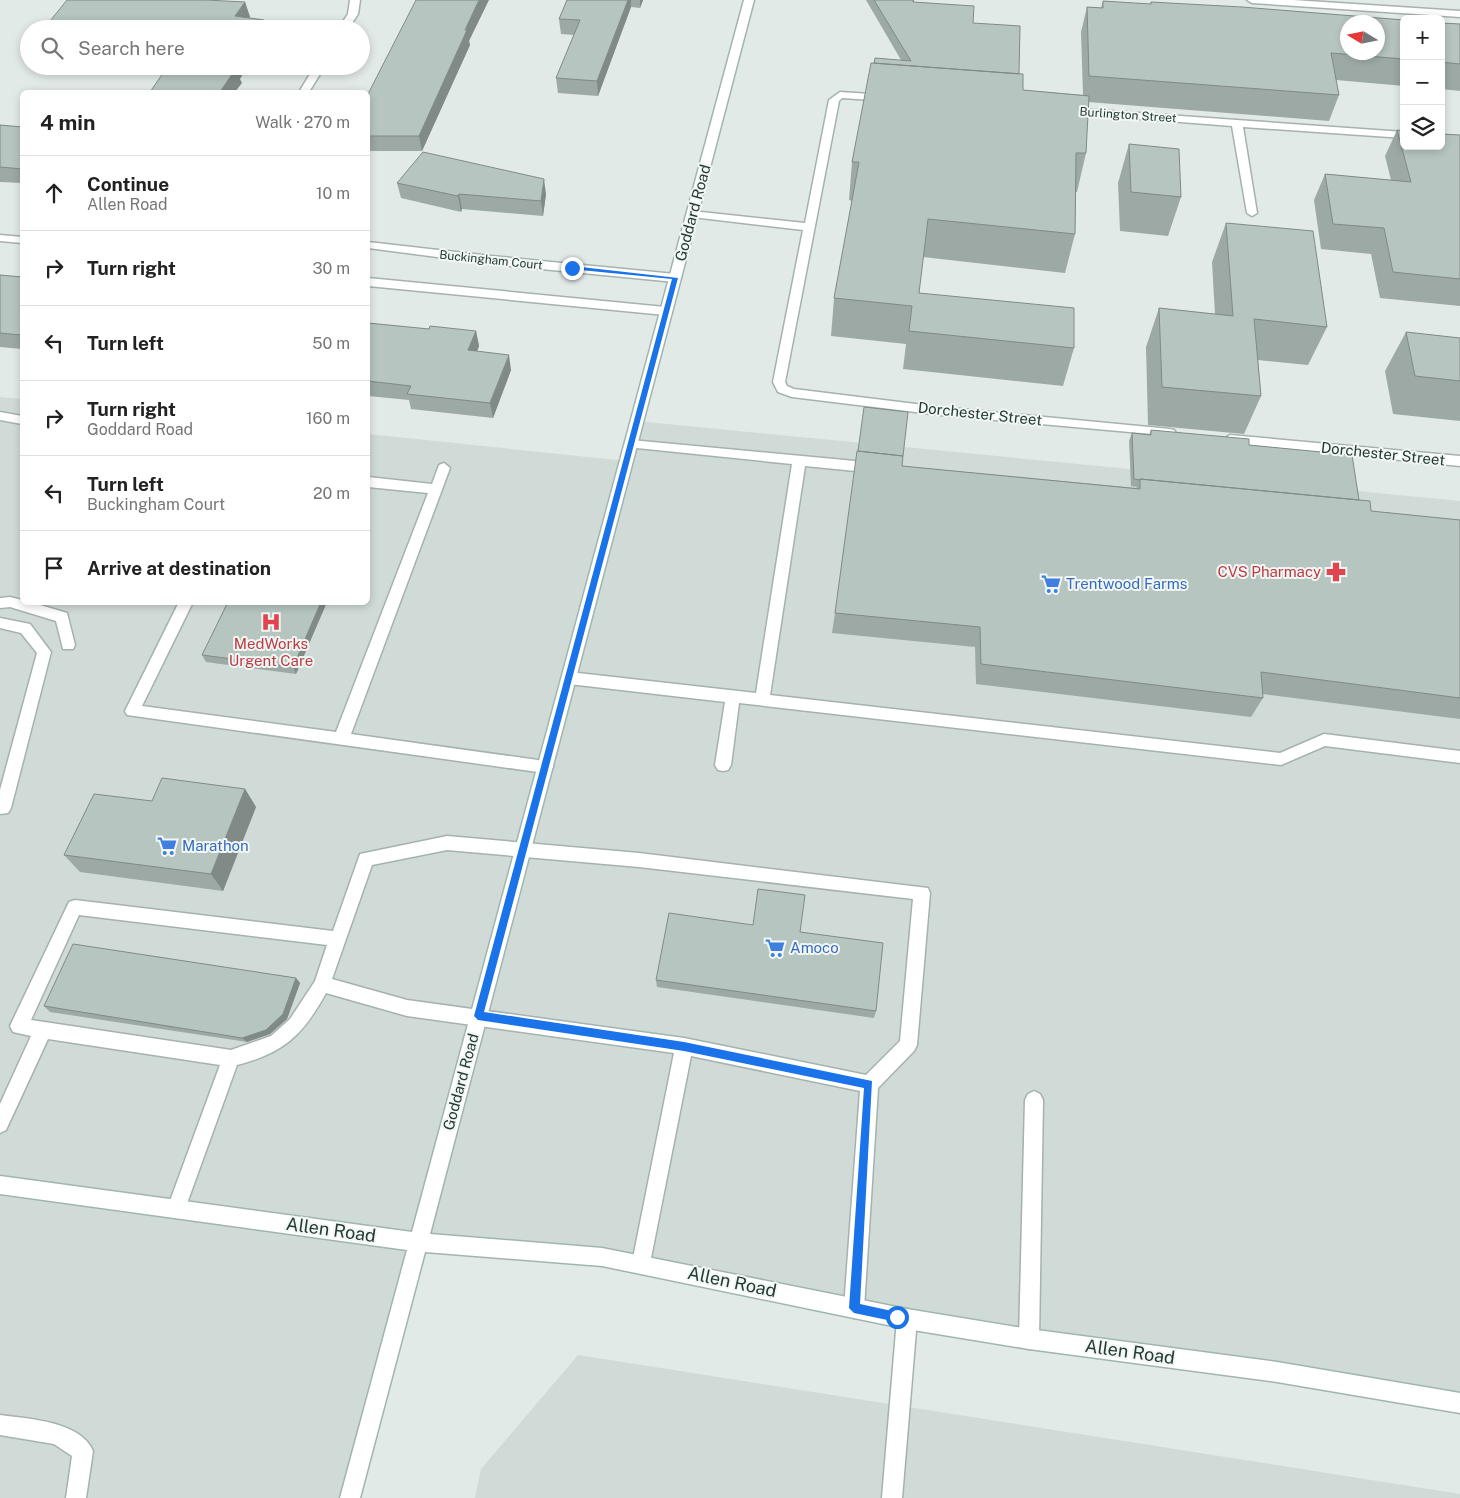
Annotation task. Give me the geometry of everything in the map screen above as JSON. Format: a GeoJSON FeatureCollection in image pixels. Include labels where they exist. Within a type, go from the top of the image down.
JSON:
{"type":"FeatureCollection","features":[{"type":"Feature","properties":{"kind":"main road"},"geometry":{"type":"LineString","coordinates":[[349,20],[353,14],[355,0]]}},
{"type":"Feature","properties":{"kind":"main road","name":"Goddard Road"},"geometry":{"type":"LineString","coordinates":[[350,1498],[749,0]]}},
{"type":"Feature","properties":{"kind":"main road"},"geometry":{"type":"LineString","coordinates":[[1252,0],[1460,14]]}},
{"type":"Feature","properties":{"kind":"main road"},"geometry":{"type":"LineString","coordinates":[[305,90],[314,75]]}},
{"type":"Feature","properties":{"kind":"main road"},"geometry":{"type":"LineString","coordinates":[[692,214],[809,227],[834,100],[840,94],[899,99]]}},
{"type":"Feature","properties":{"kind":"main road","name":"Burlington Street"},"geometry":{"type":"LineString","coordinates":[[1058,110],[1400,136]]}},
{"type":"Feature","properties":{"kind":"main road"},"geometry":{"type":"LineString","coordinates":[[1237,123],[1252,213]]}},
{"type":"Feature","properties":{"kind":"main road","name":"Dorchester Street"},"geometry":{"type":"LineString","coordinates":[[809,227],[779,382],[782,389],[792,394],[940,411],[1185,435]]}},
{"type":"Feature","properties":{"kind":"main road"},"geometry":{"type":"LineString","coordinates":[[0,238],[20,240]]}},
{"type":"Feature","properties":{"kind":"main road","name":"Buckingham Court"},"geometry":{"type":"LineString","coordinates":[[370,245],[492,260],[675,278]]}},
{"type":"Feature","properties":{"kind":"main road"},"geometry":{"type":"LineString","coordinates":[[370,282],[666,311]]}},
{"type":"Feature","properties":{"kind":"main road"},"geometry":{"type":"LineString","coordinates":[[0,416],[20,420]]}},
{"type":"Feature","properties":{"kind":"main road","name":"Dorchester Street"},"geometry":{"type":"LineString","coordinates":[[1215,438],[1460,461]]}},
{"type":"Feature","properties":{"kind":"main road"},"geometry":{"type":"LineString","coordinates":[[631,444],[888,469]]}},
{"type":"Feature","properties":{"kind":"main road"},"geometry":{"type":"LineString","coordinates":[[762,700],[799,460]]}},
{"type":"Feature","properties":{"kind":"main road"},"geometry":{"type":"LineString","coordinates":[[341,740],[444,468]]}},
{"type":"Feature","properties":{"kind":"main road"},"geometry":{"type":"LineString","coordinates":[[370,482],[436,489]]}},
{"type":"Feature","properties":{"kind":"main road"},"geometry":{"type":"LineString","coordinates":[[0,603],[10,602],[20,605]]}},
{"type":"Feature","properties":{"kind":"main road"},"geometry":{"type":"LineString","coordinates":[[20,605],[62,617],[68,644]]}},
{"type":"Feature","properties":{"kind":"main road"},"geometry":{"type":"LineString","coordinates":[[185,605],[132,711],[545,767]]}},
{"type":"Feature","properties":{"kind":"main road"},"geometry":{"type":"LineString","coordinates":[[0,623],[25,628],[44,652],[3,808]]}},
{"type":"Feature","properties":{"kind":"main road"},"geometry":{"type":"LineString","coordinates":[[569,678],[1281,759],[1324,740],[1460,756]]}},
{"type":"Feature","properties":{"kind":"main road"},"geometry":{"type":"LineString","coordinates":[[723,765],[733,697]]}},
{"type":"Feature","properties":{"kind":"main road"},"geometry":{"type":"LineString","coordinates":[[338,939],[75,907],[19,1026],[231,1058],[272,1046],[288,1036],[300,1022],[322,984],[338,939],[366,858],[447,843],[639,860],[922,893],[908,1045],[869,1084],[854,1308]]}},
{"type":"Feature","properties":{"kind":"main road"},"geometry":{"type":"LineString","coordinates":[[322,984],[407,1008],[478,1016],[684,1046],[869,1084]]}},
{"type":"Feature","properties":{"kind":"main road"},"geometry":{"type":"LineString","coordinates":[[0,1124],[43,1030]]}},
{"type":"Feature","properties":{"kind":"main road"},"geometry":{"type":"LineString","coordinates":[[641,1264],[684,1046]]}},
{"type":"Feature","properties":{"kind":"main road"},"geometry":{"type":"LineString","coordinates":[[176,1209],[231,1058]]}},
{"type":"Feature","properties":{"kind":"main road"},"geometry":{"type":"LineString","coordinates":[[1029,1339],[1034,1100]]}},
{"type":"Feature","properties":{"kind":"main road","name":"Allen Road"},"geometry":{"type":"LineString","coordinates":[[0,1185],[418,1242],[556,1252],[641,1264],[907,1319],[1029,1339],[1277,1372],[1460,1403]]}},
{"type":"Feature","properties":{"kind":"main road"},"geometry":{"type":"LineString","coordinates":[[892,1498],[907,1319]]}},
{"type":"Feature","properties":{"kind":"main road"},"geometry":{"type":"LineString","coordinates":[[0,1425],[58,1434],[83,1452],[76,1498]]}},
{"type":"Feature","properties":{"kind":"shaded area"},"geometry":{"type":"Polygon","coordinates":[[[0,397],[20,399],[20,605],[370,605],[370,434],[626,461],[636,421],[1460,501],[1460,1403],[1029,1339],[641,1263],[419,1242],[350,1498],[0,1498],[0,397]]]}},
{"type":"Feature","properties":{"kind":"shaded area"},"geometry":{"type":"Polygon","coordinates":[[[578,1355],[1460,1494],[1460,1498],[475,1498],[481,1469],[578,1355]]]}},
{"type":"Feature","properties":{"kind":"building"},"geometry":{"type":"Polygon","coordinates":[[[67,0],[206,0],[245,2],[235,16],[264,20],[51,20],[67,0]]]}},
{"type":"Feature","properties":{"kind":"building"},"geometry":{"type":"Polygon","coordinates":[[[416,0],[479,0],[419,136],[370,136],[370,90],[416,0]]]}},
{"type":"Feature","properties":{"kind":"building"},"geometry":{"type":"Polygon","coordinates":[[[567,0],[628,0],[597,81],[556,78],[580,20],[559,19],[567,0]]]}},
{"type":"Feature","properties":{"kind":"building"},"geometry":{"type":"Polygon","coordinates":[[[874,0],[913,0],[913,2],[974,6],[973,23],[1020,26],[1019,74],[874,63],[875,58],[911,61],[874,0]]]}},
{"type":"Feature","properties":{"kind":"building"},"geometry":{"type":"Polygon","coordinates":[[[1103,1],[1151,4],[1151,2],[1342,15],[1340,15],[1340,54],[1331,53],[1339,95],[1089,76],[1087,7],[1103,8],[1103,1]]]}},
{"type":"Feature","properties":{"kind":"building"},"geometry":{"type":"Polygon","coordinates":[[[1385,18],[1400,20],[1400,59],[1385,57],[1385,18]]]}},
{"type":"Feature","properties":{"kind":"building"},"geometry":{"type":"Polygon","coordinates":[[[1445,23],[1460,24],[1460,64],[1445,62],[1445,23]]]}},
{"type":"Feature","properties":{"kind":"building"},"geometry":{"type":"Polygon","coordinates":[[[871,63],[1023,74],[1023,90],[1089,96],[1086,153],[1076,153],[1075,234],[928,219],[919,293],[1074,308],[1074,348],[909,331],[912,306],[834,298],[859,162],[852,162],[871,63]]]}},
{"type":"Feature","properties":{"kind":"building"},"geometry":{"type":"Polygon","coordinates":[[[162,75],[232,75],[221,90],[151,90],[162,75]]]}},
{"type":"Feature","properties":{"kind":"building"},"geometry":{"type":"Polygon","coordinates":[[[0,125],[20,127],[20,169],[0,167],[0,125]]]}},
{"type":"Feature","properties":{"kind":"building"},"geometry":{"type":"Polygon","coordinates":[[[1397,130],[1400,130],[1400,141],[1397,130]]]}},
{"type":"Feature","properties":{"kind":"building"},"geometry":{"type":"Polygon","coordinates":[[[1445,134],[1460,135],[1460,279],[1393,272],[1384,228],[1333,224],[1325,174],[1411,182],[1402,150],[1445,150],[1445,134]]]}},
{"type":"Feature","properties":{"kind":"building"},"geometry":{"type":"Polygon","coordinates":[[[1129,144],[1179,149],[1181,197],[1131,192],[1129,144]]]}},
{"type":"Feature","properties":{"kind":"building"},"geometry":{"type":"Polygon","coordinates":[[[423,152],[544,179],[541,201],[459,194],[458,196],[397,183],[423,152]]]}},
{"type":"Feature","properties":{"kind":"building"},"geometry":{"type":"Polygon","coordinates":[[[1226,223],[1313,231],[1327,327],[1254,319],[1261,396],[1162,387],[1159,308],[1233,316],[1226,223]]]}},
{"type":"Feature","properties":{"kind":"building"},"geometry":{"type":"Polygon","coordinates":[[[0,275],[20,277],[20,335],[0,333],[0,275]]]}},
{"type":"Feature","properties":{"kind":"building"},"geometry":{"type":"Polygon","coordinates":[[[370,323],[429,329],[430,326],[476,331],[468,350],[509,355],[490,403],[407,394],[411,386],[370,381],[370,323]]]}},
{"type":"Feature","properties":{"kind":"building"},"geometry":{"type":"Polygon","coordinates":[[[1406,332],[1460,338],[1460,381],[1415,376],[1406,332]]]}},
{"type":"Feature","properties":{"kind":"building"},"geometry":{"type":"Polygon","coordinates":[[[864,407],[908,412],[903,456],[858,451],[864,407]]]}},
{"type":"Feature","properties":{"kind":"building"},"geometry":{"type":"Polygon","coordinates":[[[1151,430],[1249,439],[1249,445],[1352,455],[1359,500],[1134,479],[1132,433],[1151,435],[1151,430]]]}},
{"type":"Feature","properties":{"kind":"building"},"geometry":{"type":"Polygon","coordinates":[[[857,451],[903,456],[902,466],[1140,489],[1140,479],[1370,501],[1371,511],[1460,520],[1460,698],[1261,672],[1263,698],[981,664],[980,627],[835,613],[857,451]]]}},
{"type":"Feature","properties":{"kind":"building"},"geometry":{"type":"Polygon","coordinates":[[[227,605],[320,605],[293,667],[202,655],[227,605]]]}},
{"type":"Feature","properties":{"kind":"building","name":"Marathon"},"geometry":{"type":"Polygon","coordinates":[[[162,778],[245,789],[211,874],[64,855],[94,794],[152,801],[162,778]]]}},
{"type":"Feature","properties":{"kind":"building"},"geometry":{"type":"Polygon","coordinates":[[[758,889],[805,895],[800,932],[883,943],[876,1011],[656,980],[669,913],[753,925],[758,889]]]}},
{"type":"Feature","properties":{"kind":"building"},"geometry":{"type":"Polygon","coordinates":[[[73,944],[296,978],[283,1014],[266,1030],[242,1038],[44,1006],[73,944]]]}},
{"type":"Feature","properties":{"kind":"place","name":"CVS Pharmacy"},"geometry":{"type":"Point","coordinates":[1336,572]}},
{"type":"Feature","properties":{"kind":"place","name":"Trentwood Farms"},"geometry":{"type":"Point","coordinates":[1051,584]}},
{"type":"Feature","properties":{"kind":"place","name":"MedWorks Urgent Care"},"geometry":{"type":"Point","coordinates":[271,622]}},
{"type":"Feature","properties":{"kind":"place","name":"Marathon"},"geometry":{"type":"Point","coordinates":[167,846]}},
{"type":"Feature","properties":{"kind":"place","name":"Amoco"},"geometry":{"type":"Point","coordinates":[775,948]}},
{"type":"Feature","properties":{"kind":"route"},"geometry":{"type":"LineString","coordinates":[[572,268],[675,278],[478,1016],[604,1036],[684,1046],[869,1084],[854,1308],[897,1317]]}}]}
